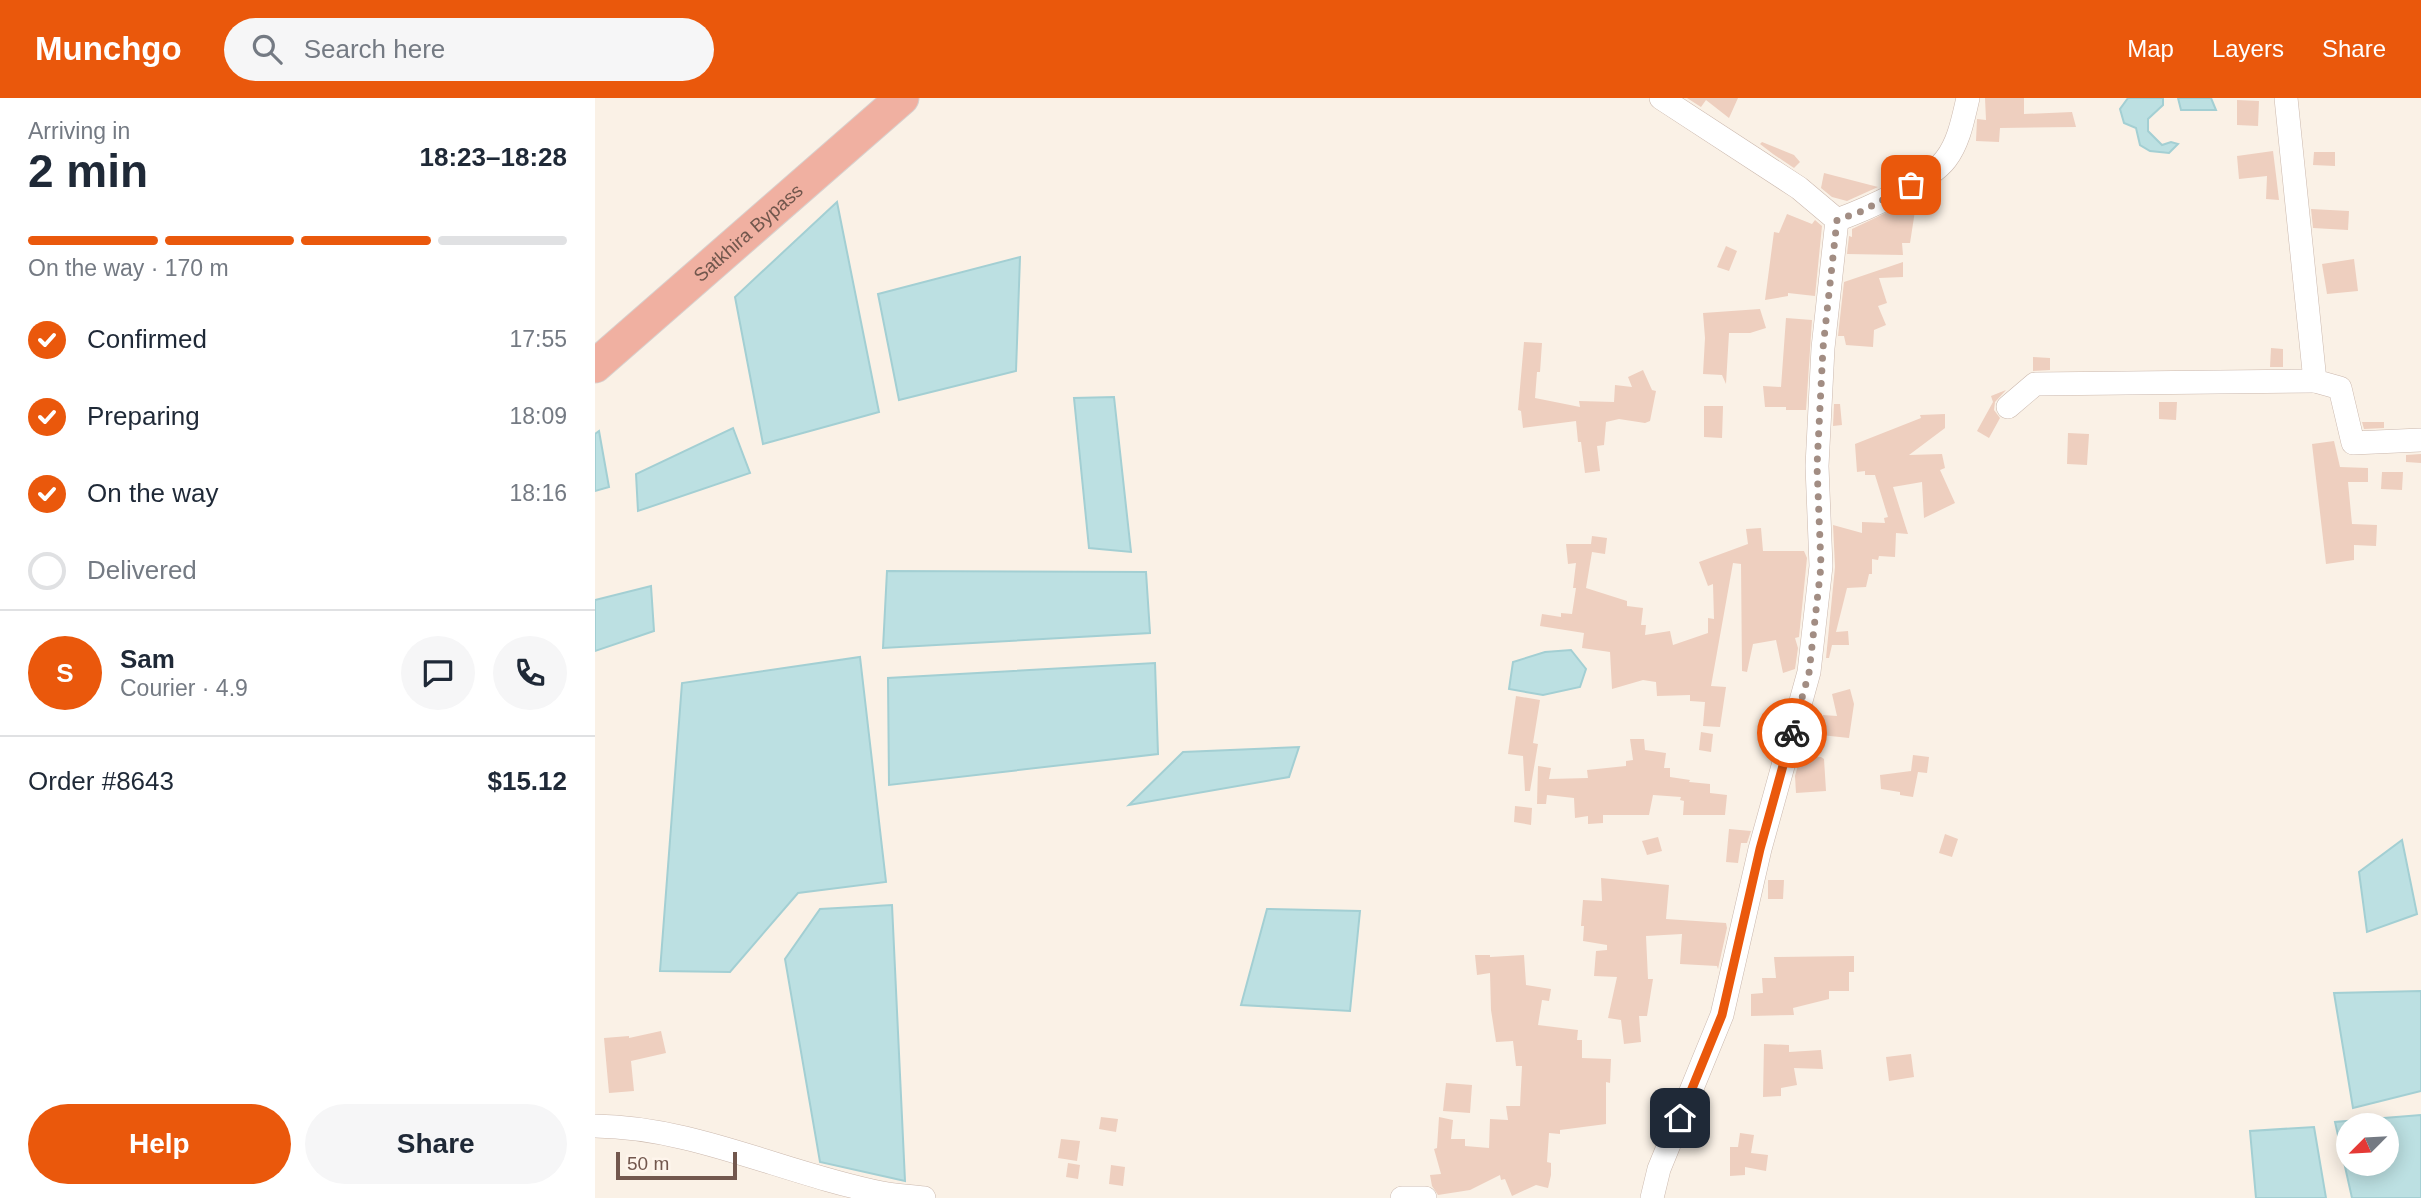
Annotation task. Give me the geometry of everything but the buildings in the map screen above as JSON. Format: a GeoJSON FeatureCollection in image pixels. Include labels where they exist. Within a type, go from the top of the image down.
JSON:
{"type":"FeatureCollection","features":[{"type":"Feature","properties":{"kind":"highway","name":"Satkhira Bypass"},"geometry":{"type":"LineString","coordinates":[[595,366],[902,98]]}},
{"type":"Feature","properties":{"kind":"street"},"geometry":{"type":"LineString","coordinates":[[1661,98],[1799,188],[1837,220]]}},
{"type":"Feature","properties":{"kind":"street"},"geometry":{"type":"LineString","coordinates":[[1837,220],[1860,212],[1911,185],[1946,160],[1956,141],[1968,98]]}},
{"type":"Feature","properties":{"kind":"street"},"geometry":{"type":"LineString","coordinates":[[2286,98],[2315,381]]}},
{"type":"Feature","properties":{"kind":"street"},"geometry":{"type":"LineString","coordinates":[[1652,1198],[1659,1170],[1722,1015],[1760,849],[1809,673],[1821,566],[1817,466],[1823,348],[1837,220]]}},
{"type":"Feature","properties":{"kind":"street"},"geometry":{"type":"LineString","coordinates":[[2008,407],[2035,384],[2315,381],[2340,388],[2353,443],[2421,440]]}},
{"type":"Feature","properties":{"kind":"street"},"geometry":{"type":"LineString","coordinates":[[595,1126],[627,1126],[729,1148],[782,1166],[882,1193],[924,1198]]}},
{"type":"Feature","properties":{"kind":"street"},"geometry":{"type":"LineString","coordinates":[[1402,1198],[1425,1198]]}},
{"type":"Feature","properties":{"kind":"water"},"geometry":{"type":"Polygon","coordinates":[[[2128,98],[2163,98],[2163,105],[2148,119],[2148,131],[2162,145],[2171,142],[2178,144],[2169,153],[2150,151],[2140,145],[2136,128],[2124,123],[2120,109],[2128,98]]]}},
{"type":"Feature","properties":{"kind":"water"},"geometry":{"type":"Polygon","coordinates":[[[2178,98],[2211,98],[2216,110],[2181,110],[2178,98]]]}},
{"type":"Feature","properties":{"kind":"water"},"geometry":{"type":"Polygon","coordinates":[[[837,202],[879,412],[763,444],[735,297],[837,202]]]}},
{"type":"Feature","properties":{"kind":"water"},"geometry":{"type":"Polygon","coordinates":[[[1020,257],[1016,371],[899,400],[878,294],[1020,257]]]}},
{"type":"Feature","properties":{"kind":"water"},"geometry":{"type":"Polygon","coordinates":[[[1114,397],[1131,552],[1089,548],[1074,398],[1114,397]]]}},
{"type":"Feature","properties":{"kind":"water"},"geometry":{"type":"Polygon","coordinates":[[[733,428],[750,473],[638,511],[636,474],[733,428]]]}},
{"type":"Feature","properties":{"kind":"water"},"geometry":{"type":"Polygon","coordinates":[[[599,431],[609,487],[595,491],[595,434],[599,431]]]}},
{"type":"Feature","properties":{"kind":"water"},"geometry":{"type":"Polygon","coordinates":[[[887,571],[1146,572],[1150,633],[883,648],[887,571]]]}},
{"type":"Feature","properties":{"kind":"water"},"geometry":{"type":"Polygon","coordinates":[[[651,586],[654,631],[595,651],[595,600],[651,586]]]}},
{"type":"Feature","properties":{"kind":"water"},"geometry":{"type":"Polygon","coordinates":[[[1571,650],[1586,669],[1580,687],[1543,695],[1509,689],[1513,662],[1545,652],[1571,650]]]}},
{"type":"Feature","properties":{"kind":"water"},"geometry":{"type":"Polygon","coordinates":[[[860,657],[886,882],[798,893],[730,972],[660,971],[682,683],[860,657]]]}},
{"type":"Feature","properties":{"kind":"water"},"geometry":{"type":"Polygon","coordinates":[[[1155,663],[1158,754],[889,785],[888,678],[1155,663]]]}},
{"type":"Feature","properties":{"kind":"water"},"geometry":{"type":"Polygon","coordinates":[[[1299,747],[1289,777],[1129,805],[1183,752],[1299,747]]]}},
{"type":"Feature","properties":{"kind":"water"},"geometry":{"type":"Polygon","coordinates":[[[2402,840],[2417,914],[2367,932],[2359,872],[2402,840]]]}},
{"type":"Feature","properties":{"kind":"water"},"geometry":{"type":"Polygon","coordinates":[[[892,905],[905,1181],[820,1162],[785,959],[820,909],[892,905]]]}},
{"type":"Feature","properties":{"kind":"water"},"geometry":{"type":"Polygon","coordinates":[[[1267,909],[1360,911],[1350,1011],[1241,1005],[1267,909]]]}},
{"type":"Feature","properties":{"kind":"water"},"geometry":{"type":"Polygon","coordinates":[[[2421,991],[2421,1091],[2353,1108],[2334,993],[2421,991]]]}},
{"type":"Feature","properties":{"kind":"water"},"geometry":{"type":"Polygon","coordinates":[[[2421,1115],[2421,1198],[2352,1198],[2347,1176],[2399,1176],[2399,1117],[2421,1115]]]}},
{"type":"Feature","properties":{"kind":"water"},"geometry":{"type":"Polygon","coordinates":[[[2314,1127],[2326,1198],[2256,1198],[2250,1131],[2314,1127]]]}},
{"type":"Feature","properties":{"kind":"way so far"},"geometry":{"type":"LineString","coordinates":[[1792,733],[1809,673],[1821,566],[1817,466],[1823,348],[1837,220],[1860,212],[1911,185]]}},
{"type":"Feature","properties":{"kind":"route"},"geometry":{"type":"LineString","coordinates":[[1680,1118],[1722,1015],[1760,849],[1792,733]]}}]}
